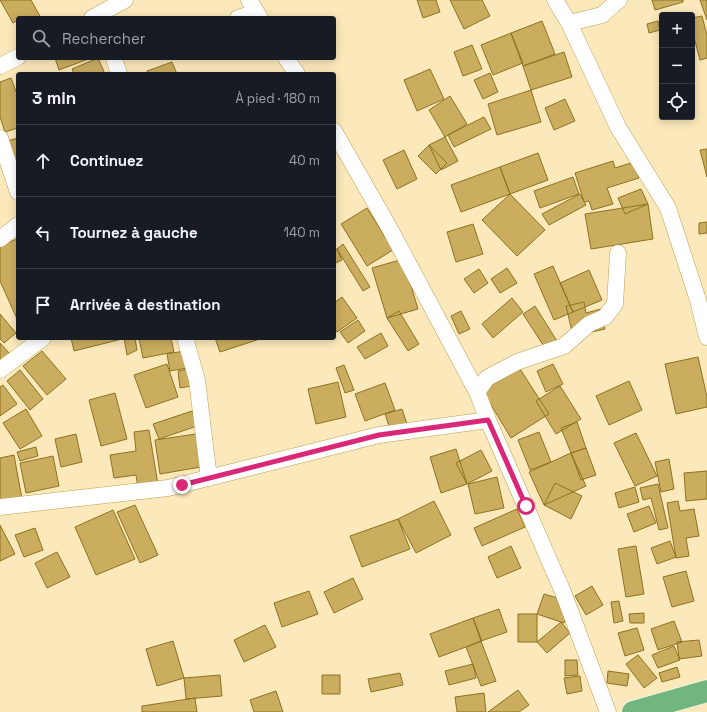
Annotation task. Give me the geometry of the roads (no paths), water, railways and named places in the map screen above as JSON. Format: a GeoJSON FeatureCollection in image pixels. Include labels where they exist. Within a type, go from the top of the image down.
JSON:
{"type":"FeatureCollection","features":[{"type":"Feature","properties":{"kind":"highway"},"geometry":{"type":"LineString","coordinates":[[641,711],[707,691]]}},
{"type":"Feature","properties":{"kind":"street"},"geometry":{"type":"LineString","coordinates":[[99,16],[125,0]]}},
{"type":"Feature","properties":{"kind":"street"},"geometry":{"type":"LineString","coordinates":[[555,0],[569,23],[618,127],[668,208],[698,300],[707,337]]}},
{"type":"Feature","properties":{"kind":"street"},"geometry":{"type":"LineString","coordinates":[[569,23],[602,15],[618,0]]}},
{"type":"Feature","properties":{"kind":"street"},"geometry":{"type":"LineString","coordinates":[[242,16],[255,10]]}},
{"type":"Feature","properties":{"kind":"street"},"geometry":{"type":"LineString","coordinates":[[0,66],[16,58]]}},
{"type":"Feature","properties":{"kind":"street"},"geometry":{"type":"LineString","coordinates":[[115,60],[119,72]]}},
{"type":"Feature","properties":{"kind":"street"},"geometry":{"type":"LineString","coordinates":[[287,60],[296,72]]}},
{"type":"Feature","properties":{"kind":"street"},"geometry":{"type":"LineString","coordinates":[[336,134],[390,229],[477,392],[563,592],[608,712]]}},
{"type":"Feature","properties":{"kind":"street"},"geometry":{"type":"LineString","coordinates":[[0,138],[16,186]]}},
{"type":"Feature","properties":{"kind":"street"},"geometry":{"type":"LineString","coordinates":[[0,239],[16,226]]}},
{"type":"Feature","properties":{"kind":"street"},"geometry":{"type":"LineString","coordinates":[[477,392],[487,378],[517,362],[564,346],[589,324],[605,317],[615,304],[618,253]]}},
{"type":"Feature","properties":{"kind":"street"},"geometry":{"type":"LineString","coordinates":[[0,370],[40,340]]}},
{"type":"Feature","properties":{"kind":"street"},"geometry":{"type":"LineString","coordinates":[[186,340],[197,380],[209,478]]}},
{"type":"Feature","properties":{"kind":"street"},"geometry":{"type":"LineString","coordinates":[[0,507],[168,488],[379,435],[488,420]]}}]}
